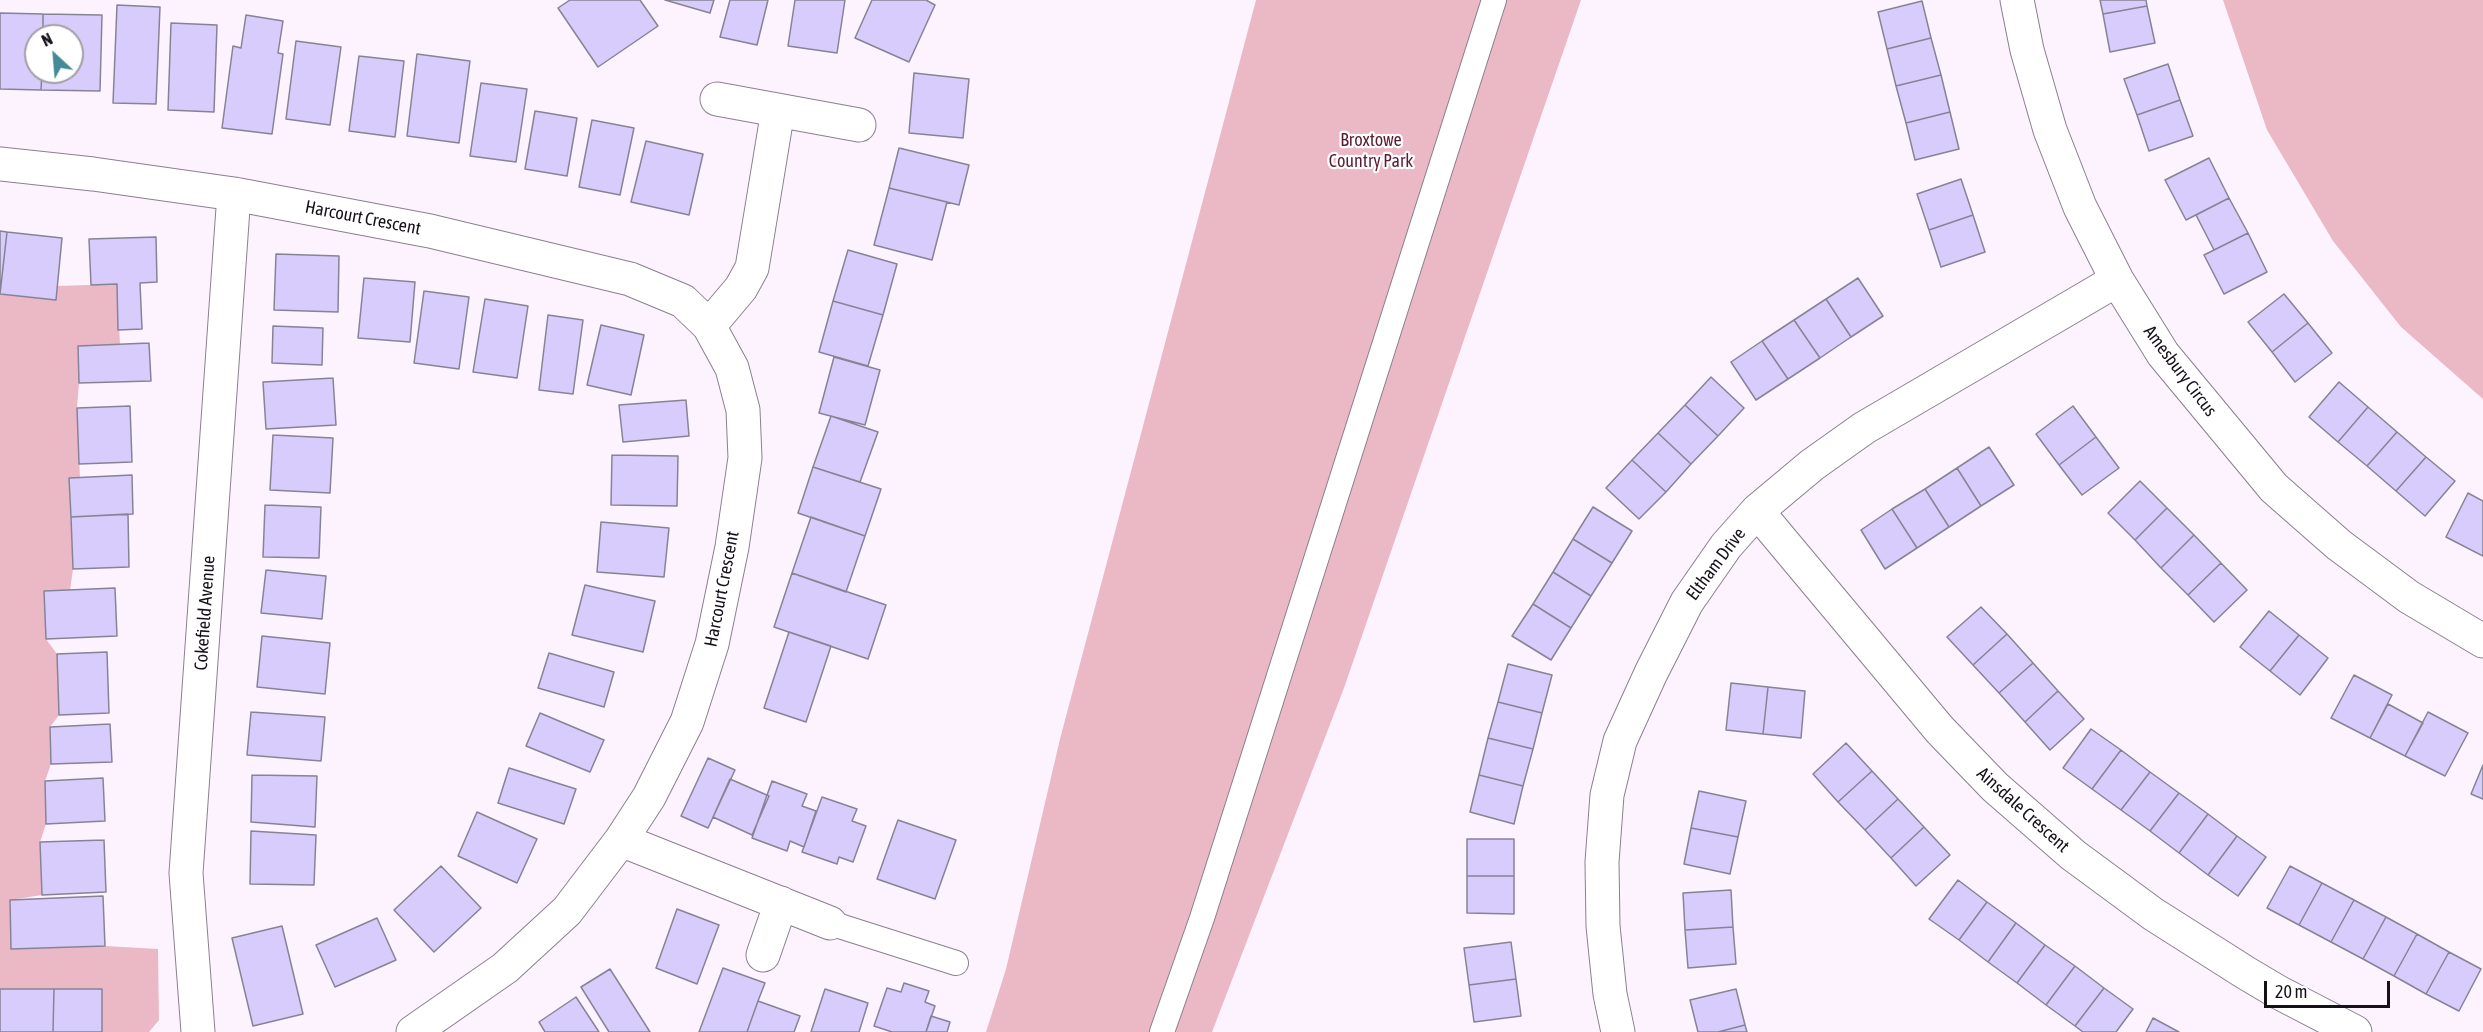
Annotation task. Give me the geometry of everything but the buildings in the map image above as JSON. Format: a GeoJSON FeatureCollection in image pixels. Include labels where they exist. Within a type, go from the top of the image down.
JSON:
{"type":"FeatureCollection","features":[{"type":"Feature","properties":{"kind":"street","name":"Amesbury Circus"},"geometry":{"type":"LineString","coordinates":[[2017,0],[2027,50],[2050,130],[2080,207],[2117,280],[2163,354],[2274,488],[2339,545],[2401,591],[2483,641]]}},
{"type":"Feature","properties":{"kind":"street"},"geometry":{"type":"LineString","coordinates":[[717,99],[859,125]]}},
{"type":"Feature","properties":{"kind":"street"},"geometry":{"type":"LineString","coordinates":[[709,326],[741,288],[752,268],[778,110]]}},
{"type":"Feature","properties":{"kind":"street","name":"Harcourt Crescent"},"geometry":{"type":"LineString","coordinates":[[0,164],[93,174],[234,194],[430,231],[630,279],[683,301],[709,326],[732,368],[743,410],[746,458],[732,547],[712,644],[687,723],[649,797],[621,840],[567,911],[506,968],[413,1032]]}},
{"type":"Feature","properties":{"kind":"street","name":"Cokefield Avenue"},"geometry":{"type":"LineString","coordinates":[[198,1032],[186,873],[234,194]]}},
{"type":"Feature","properties":{"kind":"street","name":"Eltham Drive"},"geometry":{"type":"LineString","coordinates":[[1618,1032],[1610,994],[1603,926],[1602,862],[1607,795],[1620,741],[1687,602],[1726,546],[1757,511],[1812,465],[1864,428],[2117,280]]}},
{"type":"Feature","properties":{"kind":"street","name":"Ainsdale Crescent"},"geometry":{"type":"LineString","coordinates":[[1757,511],[1940,730],[1995,787],[2073,855],[2153,914],[2246,973],[2355,1032]]}},
{"type":"Feature","properties":{"kind":"street"},"geometry":{"type":"LineString","coordinates":[[621,840],[830,923]]}},
{"type":"Feature","properties":{"kind":"street"},"geometry":{"type":"LineString","coordinates":[[763,955],[781,903]]}},
{"type":"Feature","properties":{"kind":"lane"},"geometry":{"type":"LineString","coordinates":[[1162,1032],[1202,918],[1494,0]]}},
{"type":"Feature","properties":{"kind":"lane"},"geometry":{"type":"LineString","coordinates":[[830,923],[956,963]]}},
{"type":"Feature","properties":{"kind":"green space","name":"Broxtowe Country Park"},"geometry":{"type":"Polygon","coordinates":[[[1256,0],[1581,0],[1344,688],[1212,1032],[986,1032],[1006,969],[1060,739],[1256,0]]]}},
{"type":"Feature","properties":{"kind":"green space"},"geometry":{"type":"Polygon","coordinates":[[[2223,0],[2483,0],[2483,399],[2401,327],[2333,241],[2267,130],[2223,0]]]}},
{"type":"Feature","properties":{"kind":"green space"},"geometry":{"type":"Polygon","coordinates":[[[117,284],[120,345],[79,383],[77,408],[80,478],[69,478],[73,569],[70,591],[44,592],[46,639],[57,654],[59,715],[50,727],[51,764],[45,781],[46,824],[40,842],[42,895],[10,900],[11,949],[105,946],[158,949],[159,1020],[149,1032],[102,1032],[102,989],[0,989],[0,294],[55,300],[57,286],[117,284]]]}}]}
